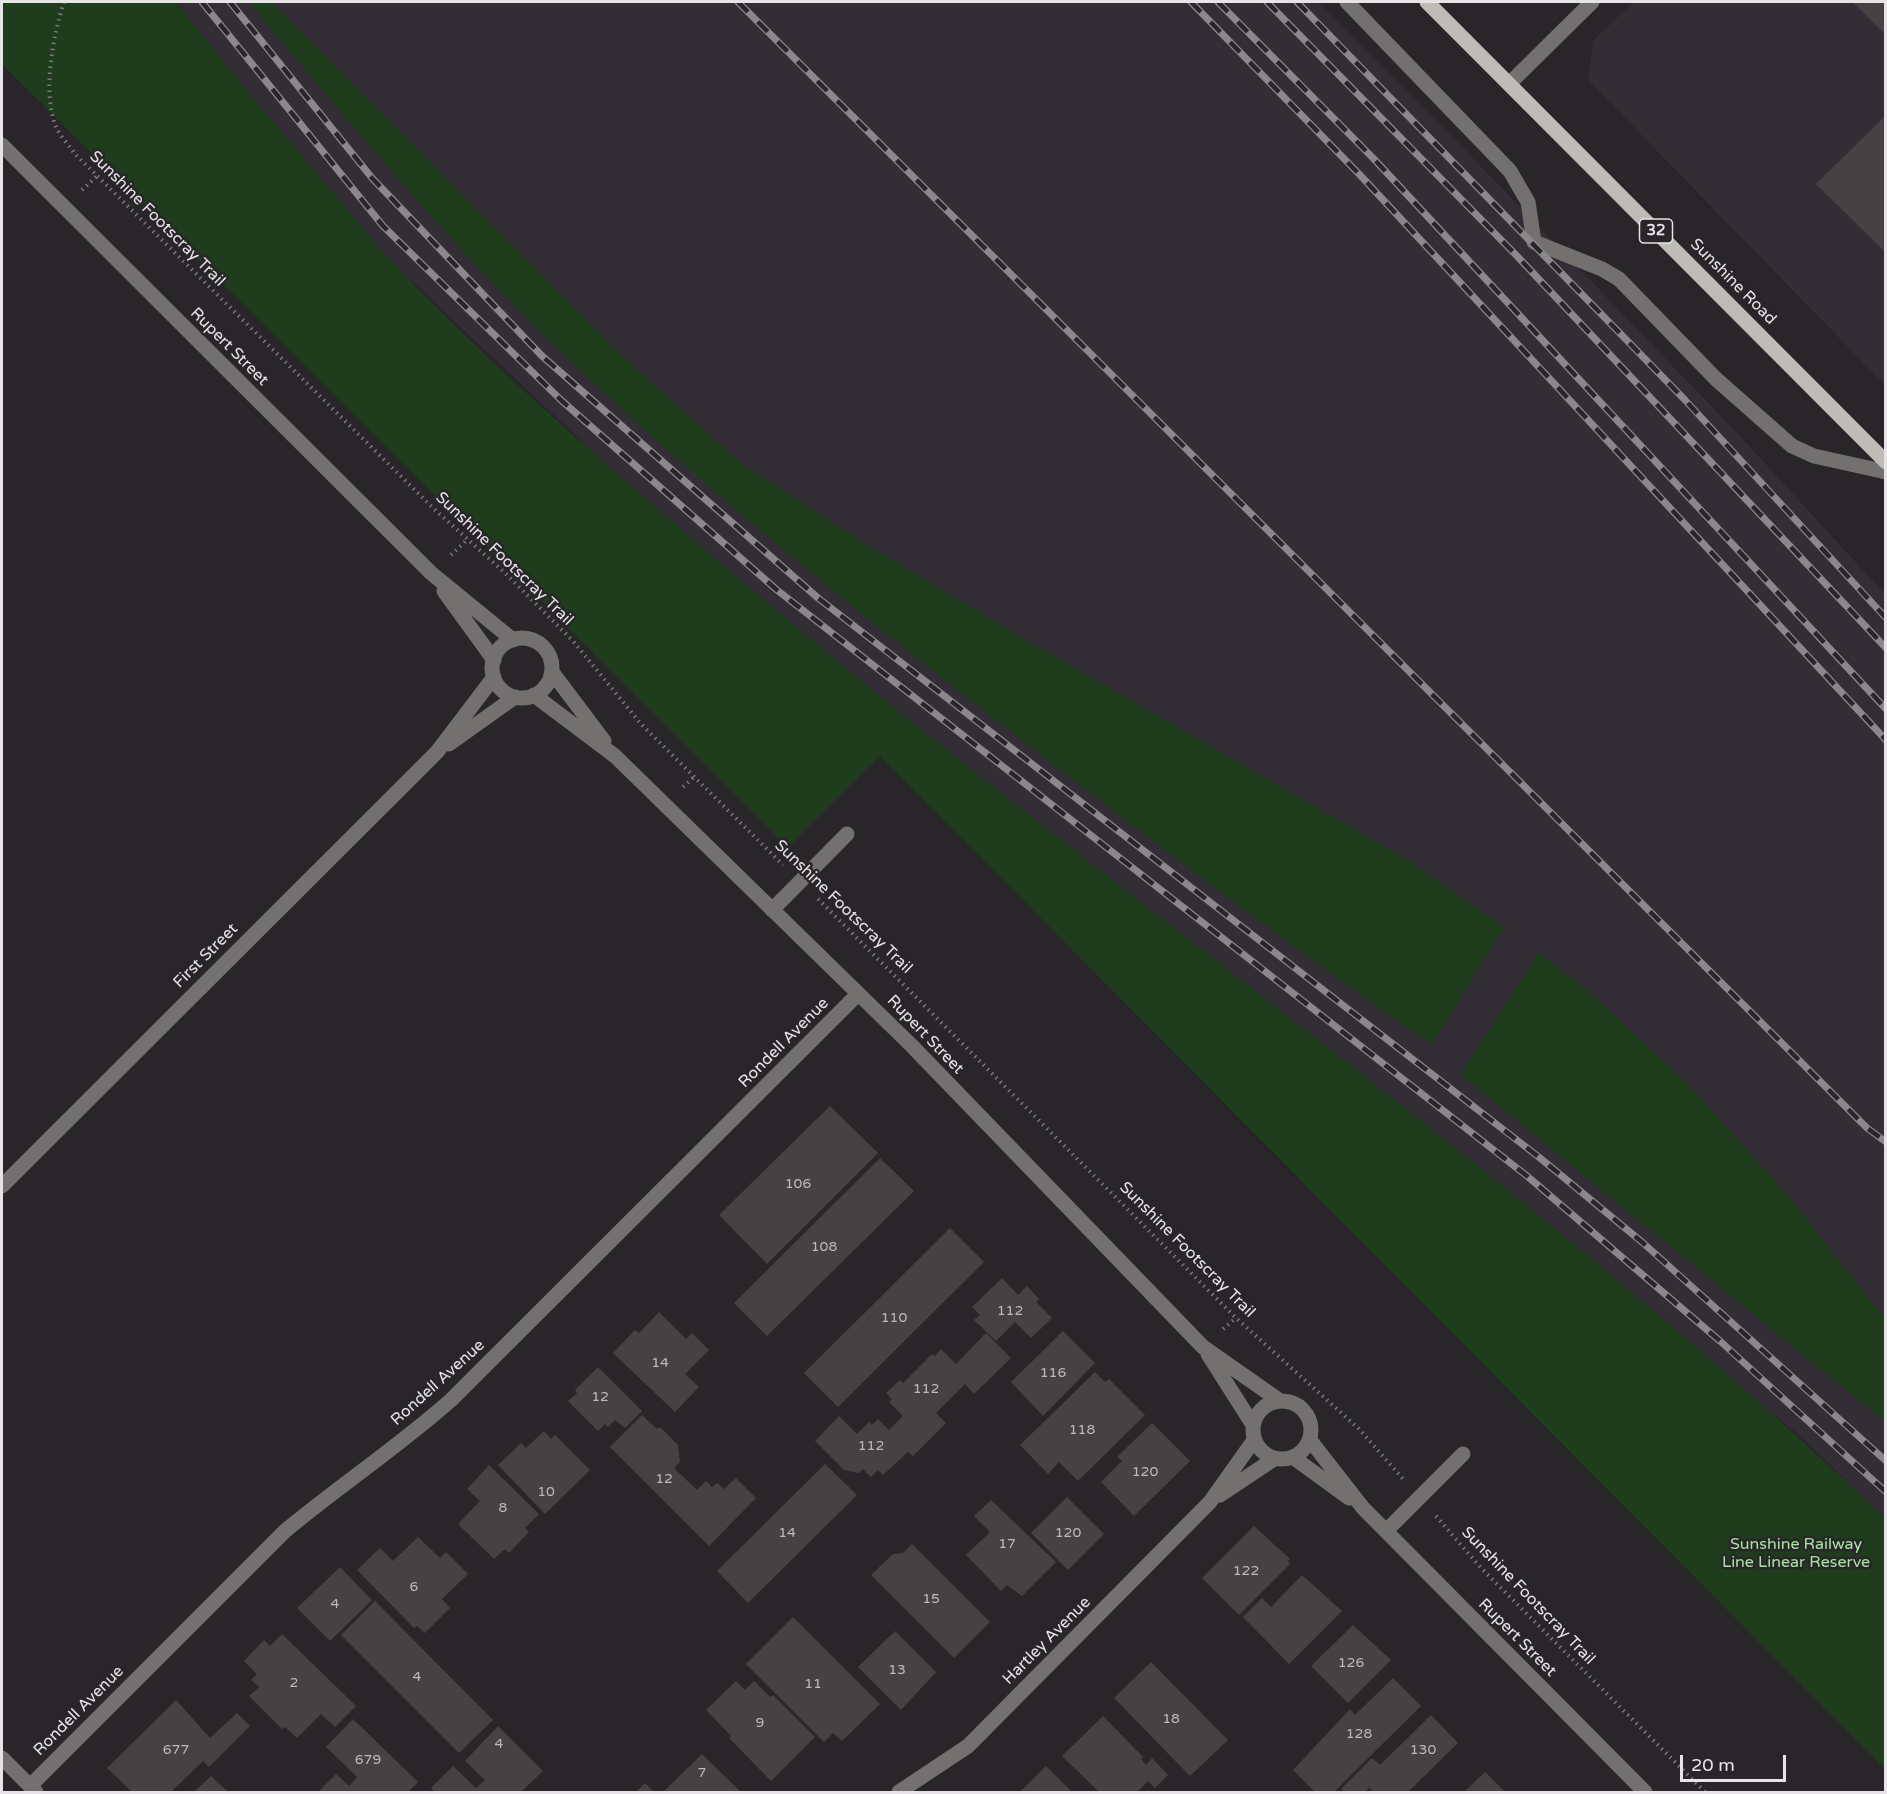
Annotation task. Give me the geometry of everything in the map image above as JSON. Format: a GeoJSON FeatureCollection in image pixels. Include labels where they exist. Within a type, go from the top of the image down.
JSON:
{"type":"FeatureCollection","features":[{"type":"Feature","properties":{"kind":"main road","name":"Sunshine Road"},"geometry":{"type":"LineString","coordinates":[[1427,2],[1886,462]]}},
{"type":"Feature","properties":{"kind":"street"},"geometry":{"type":"LineString","coordinates":[[1347,2],[1510,171],[1528,202],[1533,242],[1602,269],[1619,279],[1716,379],[1792,446],[1814,456],[1886,472]]}},
{"type":"Feature","properties":{"kind":"street"},"geometry":{"type":"LineString","coordinates":[[1509,84],[1592,2]]}},
{"type":"Feature","properties":{"kind":"street","name":"Rupert Street"},"geometry":{"type":"LineString","coordinates":[[2,146],[431,573],[513,640]]}},
{"type":"Feature","properties":{"kind":"street","name":"Rupert Street"},"geometry":{"type":"LineString","coordinates":[[431,573],[494,660]]}},
{"type":"Feature","properties":{"kind":"street"},"geometry":{"type":"LineString","coordinates":[[522,638],[538,643],[549,656],[552,672],[543,690],[534,695],[515,697],[506,693],[494,677],[494,660],[498,650],[513,640],[522,638]]}},
{"type":"Feature","properties":{"kind":"street","name":"Rupert Street"},"geometry":{"type":"LineString","coordinates":[[552,672],[615,756]]}},
{"type":"Feature","properties":{"kind":"street","name":"First Street"},"geometry":{"type":"LineString","coordinates":[[2,1186],[437,752],[494,677]]}},
{"type":"Feature","properties":{"kind":"street","name":"Rupert Street"},"geometry":{"type":"LineString","coordinates":[[534,695],[615,756],[858,994],[1203,1347],[1280,1401]]}},
{"type":"Feature","properties":{"kind":"street","name":"First Street"},"geometry":{"type":"LineString","coordinates":[[437,752],[515,697]]}},
{"type":"Feature","properties":{"kind":"street"},"geometry":{"type":"LineString","coordinates":[[772,910],[847,834]]}},
{"type":"Feature","properties":{"kind":"street","name":"Rondell Avenue"},"geometry":{"type":"LineString","coordinates":[[33,1789],[285,1531],[327,1496],[420,1428],[451,1400],[858,994]]}},
{"type":"Feature","properties":{"kind":"street","name":"Rupert Street"},"geometry":{"type":"LineString","coordinates":[[1203,1347],[1254,1433]]}},
{"type":"Feature","properties":{"kind":"street"},"geometry":{"type":"LineString","coordinates":[[1280,1401],[1299,1406],[1306,1413],[1312,1431],[1307,1448],[1294,1458],[1274,1459],[1266,1455],[1254,1433],[1262,1409],[1280,1401]]}},
{"type":"Feature","properties":{"kind":"street","name":"Hartley Avenue"},"geometry":{"type":"LineString","coordinates":[[1210,1502],[1254,1433]]}},
{"type":"Feature","properties":{"kind":"street","name":"Rupert Street"},"geometry":{"type":"LineString","coordinates":[[1310,1440],[1364,1509],[1644,1792]]}},
{"type":"Feature","properties":{"kind":"street"},"geometry":{"type":"LineString","coordinates":[[1386,1531],[1463,1455]]}},
{"type":"Feature","properties":{"kind":"street","name":"Rupert Street"},"geometry":{"type":"LineString","coordinates":[[1294,1458],[1364,1509]]}},
{"type":"Feature","properties":{"kind":"street","name":"Hartley Avenue"},"geometry":{"type":"LineString","coordinates":[[899,1792],[968,1746],[1210,1502],[1274,1459]]}},
{"type":"Feature","properties":{"kind":"street"},"geometry":{"type":"LineString","coordinates":[[2,1758],[33,1789]]}},
{"type":"Feature","properties":{"kind":"path","name":"Sunshine Footscray Trail"},"geometry":{"type":"LineString","coordinates":[[64,2],[50,65],[52,109],[57,127],[75,154],[434,509],[573,641],[640,724],[1236,1317],[1358,1428],[1481,1568],[1705,1792]]}},
{"type":"Feature","properties":{"kind":"shaded area"},"geometry":{"type":"Polygon","coordinates":[[[176,2],[1317,2],[1468,153],[1739,435],[1885,594],[1885,1518],[1799,1435],[1191,941],[936,743],[781,616],[612,470],[396,266],[252,99],[176,2]]]}},
{"type":"Feature","properties":{"kind":"shaded area"},"geometry":{"type":"Polygon","coordinates":[[[1633,2],[1885,2],[1885,385],[1588,80],[1593,41],[1633,2]]]}},
{"type":"Feature","properties":{"kind":"green space","name":"Sunshine Railway Line Linear Reserve"},"geometry":{"type":"Polygon","coordinates":[[[2,2],[176,2],[389,259],[470,340],[585,445],[849,670],[1599,1264],[1744,1389],[1885,1518],[1885,1769],[880,756],[788,847],[2,64],[2,2]]]}},
{"type":"Feature","properties":{"kind":"green space"},"geometry":{"type":"Polygon","coordinates":[[[249,2],[272,2],[620,354],[741,463],[861,541],[1028,641],[1406,859],[1505,927],[1432,1045],[1232,901],[975,704],[793,558],[675,457],[561,352],[479,268],[362,137],[249,2]]]}},
{"type":"Feature","properties":{"kind":"green space"},"geometry":{"type":"Polygon","coordinates":[[[1539,953],[1586,989],[1687,1083],[1793,1201],[1885,1319],[1885,1422],[1461,1075],[1539,953]]]}},
{"type":"Feature","properties":{"kind":"building"},"geometry":{"type":"Polygon","coordinates":[[[1852,2],[1886,2],[1886,35],[1852,2]]]}},
{"type":"Feature","properties":{"kind":"building"},"geometry":{"type":"Polygon","coordinates":[[[1886,115],[1886,253],[1816,184],[1886,115]]]}},
{"type":"Feature","properties":{"kind":"building"},"geometry":{"type":"Polygon","coordinates":[[[830,1106],[878,1153],[767,1264],[719,1215],[830,1106]]]}},
{"type":"Feature","properties":{"kind":"building"},"geometry":{"type":"Polygon","coordinates":[[[880,1158],[914,1191],[767,1336],[734,1303],[880,1158]]]}},
{"type":"Feature","properties":{"kind":"building"},"geometry":{"type":"Polygon","coordinates":[[[950,1228],[984,1262],[838,1407],[804,1373],[950,1228]]]}},
{"type":"Feature","properties":{"kind":"building"},"geometry":{"type":"Polygon","coordinates":[[[1002,1278],[1018,1295],[1027,1286],[1039,1299],[1036,1302],[1052,1318],[1031,1338],[1015,1322],[996,1341],[974,1320],[980,1315],[972,1307],[1002,1278]]]}},
{"type":"Feature","properties":{"kind":"building"},"geometry":{"type":"Polygon","coordinates":[[[659,1312],[686,1339],[692,1333],[709,1350],[685,1374],[699,1387],[675,1412],[613,1353],[635,1330],[639,1333],[659,1312]]]}},
{"type":"Feature","properties":{"kind":"building"},"geometry":{"type":"Polygon","coordinates":[[[1063,1331],[1095,1363],[1043,1416],[1011,1382],[1063,1331]]]}},
{"type":"Feature","properties":{"kind":"building"},"geometry":{"type":"Polygon","coordinates":[[[986,1333],[1011,1358],[974,1394],[965,1384],[936,1413],[946,1423],[913,1456],[908,1452],[883,1475],[878,1470],[871,1477],[863,1469],[859,1473],[844,1470],[815,1441],[839,1416],[857,1434],[869,1422],[872,1425],[878,1419],[889,1430],[903,1416],[889,1402],[892,1399],[886,1393],[900,1380],[903,1383],[932,1354],[935,1356],[941,1349],[956,1364],[986,1333]]]}},
{"type":"Feature","properties":{"kind":"building"},"geometry":{"type":"Polygon","coordinates":[[[598,1367],[642,1411],[625,1428],[615,1420],[608,1427],[605,1424],[598,1431],[568,1401],[577,1393],[575,1390],[598,1367]]]}},
{"type":"Feature","properties":{"kind":"building"},"geometry":{"type":"Polygon","coordinates":[[[1095,1372],[1105,1382],[1109,1379],[1145,1415],[1078,1481],[1059,1462],[1048,1474],[1020,1445],[1095,1372]]]}},
{"type":"Feature","properties":{"kind":"building"},"geometry":{"type":"Polygon","coordinates":[[[642,1415],[657,1429],[660,1427],[678,1445],[680,1462],[674,1468],[697,1490],[706,1481],[712,1487],[717,1483],[724,1489],[736,1478],[756,1498],[709,1546],[610,1447],[642,1415]]]}},
{"type":"Feature","properties":{"kind":"building"},"geometry":{"type":"Polygon","coordinates":[[[1152,1423],[1190,1461],[1134,1516],[1101,1482],[1122,1461],[1117,1457],[1152,1423]]]}},
{"type":"Feature","properties":{"kind":"building"},"geometry":{"type":"Polygon","coordinates":[[[544,1431],[551,1439],[555,1435],[590,1470],[545,1514],[498,1465],[521,1443],[526,1448],[544,1431]]]}},
{"type":"Feature","properties":{"kind":"building"},"geometry":{"type":"Polygon","coordinates":[[[825,1464],[857,1495],[748,1603],[717,1571],[825,1464]]]}},
{"type":"Feature","properties":{"kind":"building"},"geometry":{"type":"Polygon","coordinates":[[[489,1465],[539,1514],[525,1528],[529,1532],[509,1553],[505,1549],[494,1559],[458,1524],[480,1501],[467,1489],[489,1465]]]}},
{"type":"Feature","properties":{"kind":"building"},"geometry":{"type":"Polygon","coordinates":[[[1067,1497],[1104,1534],[1068,1570],[1031,1533],[1067,1497]]]}},
{"type":"Feature","properties":{"kind":"building"},"geometry":{"type":"Polygon","coordinates":[[[991,1500],[1056,1562],[1022,1596],[1007,1585],[1001,1591],[966,1555],[990,1532],[974,1516],[991,1500]]]}},
{"type":"Feature","properties":{"kind":"building"},"geometry":{"type":"Polygon","coordinates":[[[1254,1526],[1290,1559],[1288,1561],[1290,1564],[1239,1615],[1202,1578],[1254,1526]]]}},
{"type":"Feature","properties":{"kind":"building"},"geometry":{"type":"Polygon","coordinates":[[[418,1537],[440,1558],[446,1552],[468,1574],[442,1599],[450,1608],[425,1633],[417,1626],[414,1628],[357,1570],[380,1548],[393,1561],[418,1537]]]}},
{"type":"Feature","properties":{"kind":"building"},"geometry":{"type":"Polygon","coordinates":[[[912,1544],[990,1622],[954,1658],[871,1575],[893,1554],[903,1553],[912,1544]]]}},
{"type":"Feature","properties":{"kind":"building"},"geometry":{"type":"Polygon","coordinates":[[[340,1567],[372,1600],[330,1641],[297,1608],[340,1567]]]}},
{"type":"Feature","properties":{"kind":"building"},"geometry":{"type":"Polygon","coordinates":[[[1302,1575],[1342,1611],[1289,1664],[1243,1617],[1262,1598],[1271,1607],[1302,1575]]]}},
{"type":"Feature","properties":{"kind":"building"},"geometry":{"type":"Polygon","coordinates":[[[375,1601],[493,1720],[459,1753],[341,1635],[375,1601]]]}},
{"type":"Feature","properties":{"kind":"building"},"geometry":{"type":"Polygon","coordinates":[[[793,1617],[880,1704],[842,1741],[833,1733],[824,1742],[746,1664],[793,1617]]]}},
{"type":"Feature","properties":{"kind":"building"},"geometry":{"type":"Polygon","coordinates":[[[1353,1625],[1391,1660],[1348,1703],[1311,1666],[1353,1625]]]}},
{"type":"Feature","properties":{"kind":"building"},"geometry":{"type":"Polygon","coordinates":[[[895,1631],[936,1672],[901,1710],[858,1667],[895,1631]]]}},
{"type":"Feature","properties":{"kind":"building"},"geometry":{"type":"Polygon","coordinates":[[[282,1634],[356,1706],[335,1727],[321,1714],[297,1738],[285,1727],[282,1729],[249,1696],[259,1687],[251,1680],[257,1674],[244,1661],[264,1640],[270,1646],[282,1634]]]}},
{"type":"Feature","properties":{"kind":"building"},"geometry":{"type":"Polygon","coordinates":[[[1151,1662],[1228,1740],[1190,1776],[1114,1698],[1151,1662]]]}},
{"type":"Feature","properties":{"kind":"building"},"geometry":{"type":"Polygon","coordinates":[[[1393,1678],[1421,1706],[1334,1792],[1315,1792],[1293,1770],[1350,1709],[1355,1715],[1393,1678]]]}},
{"type":"Feature","properties":{"kind":"building"},"geometry":{"type":"Polygon","coordinates":[[[736,1681],[745,1690],[754,1681],[770,1697],[773,1695],[815,1737],[771,1781],[729,1738],[731,1736],[706,1710],[736,1681]]]}},
{"type":"Feature","properties":{"kind":"building"},"geometry":{"type":"Polygon","coordinates":[[[176,1700],[210,1738],[237,1713],[250,1726],[209,1767],[203,1761],[171,1792],[132,1792],[107,1768],[176,1700]]]}},
{"type":"Feature","properties":{"kind":"building"},"geometry":{"type":"Polygon","coordinates":[[[1431,1715],[1458,1743],[1408,1792],[1374,1792],[1369,1788],[1365,1792],[1344,1792],[1341,1789],[1372,1758],[1380,1765],[1431,1715]]]}},
{"type":"Feature","properties":{"kind":"building"},"geometry":{"type":"Polygon","coordinates":[[[1103,1716],[1143,1757],[1141,1759],[1146,1765],[1152,1758],[1168,1775],[1155,1788],[1148,1781],[1137,1792],[1099,1792],[1062,1756],[1103,1716]]]}},
{"type":"Feature","properties":{"kind":"building"},"geometry":{"type":"Polygon","coordinates":[[[353,1719],[418,1782],[408,1792],[318,1792],[336,1774],[349,1786],[357,1777],[326,1747],[353,1719]]]}},
{"type":"Feature","properties":{"kind":"building"},"geometry":{"type":"Polygon","coordinates":[[[498,1726],[543,1771],[521,1792],[435,1792],[431,1788],[453,1766],[476,1788],[485,1780],[465,1761],[498,1726]]]}},
{"type":"Feature","properties":{"kind":"building"},"geometry":{"type":"Polygon","coordinates":[[[702,1754],[741,1792],[663,1792],[702,1754]]]}},
{"type":"Feature","properties":{"kind":"building"},"geometry":{"type":"Polygon","coordinates":[[[1046,1766],[1072,1792],[1020,1792],[1046,1766]]]}},
{"type":"Feature","properties":{"kind":"building"},"geometry":{"type":"Polygon","coordinates":[[[1485,1772],[1505,1792],[1464,1792],[1485,1772]]]}},
{"type":"Feature","properties":{"kind":"building"},"geometry":{"type":"Polygon","coordinates":[[[211,1776],[228,1792],[194,1792],[211,1776]]]}},
{"type":"Feature","properties":{"kind":"building"},"geometry":{"type":"Polygon","coordinates":[[[645,1783],[654,1792],[636,1792],[645,1783]]]}},
{"type":"Feature","properties":{"kind":"railway"},"geometry":{"type":"LineString","coordinates":[[202,2],[383,226],[562,401],[777,590],[1527,1176],[1720,1341],[1886,1492]]}},
{"type":"Feature","properties":{"kind":"railway"},"geometry":{"type":"LineString","coordinates":[[230,2],[372,178],[542,356],[818,598],[1540,1158],[1642,1242],[1886,1461]]}},
{"type":"Feature","properties":{"kind":"railway"},"geometry":{"type":"LineString","coordinates":[[738,2],[1867,1128],[1886,1142]]}},
{"type":"Feature","properties":{"kind":"railway"},"geometry":{"type":"LineString","coordinates":[[1191,2],[1360,175],[1886,740]]}},
{"type":"Feature","properties":{"kind":"railway"},"geometry":{"type":"LineString","coordinates":[[1218,2],[1373,158],[1886,709]]}},
{"type":"Feature","properties":{"kind":"railway"},"geometry":{"type":"LineString","coordinates":[[1267,2],[1517,256],[1886,648]]}},
{"type":"Feature","properties":{"kind":"railway"},"geometry":{"type":"LineString","coordinates":[[1297,2],[1685,400],[1886,618]]}}]}
